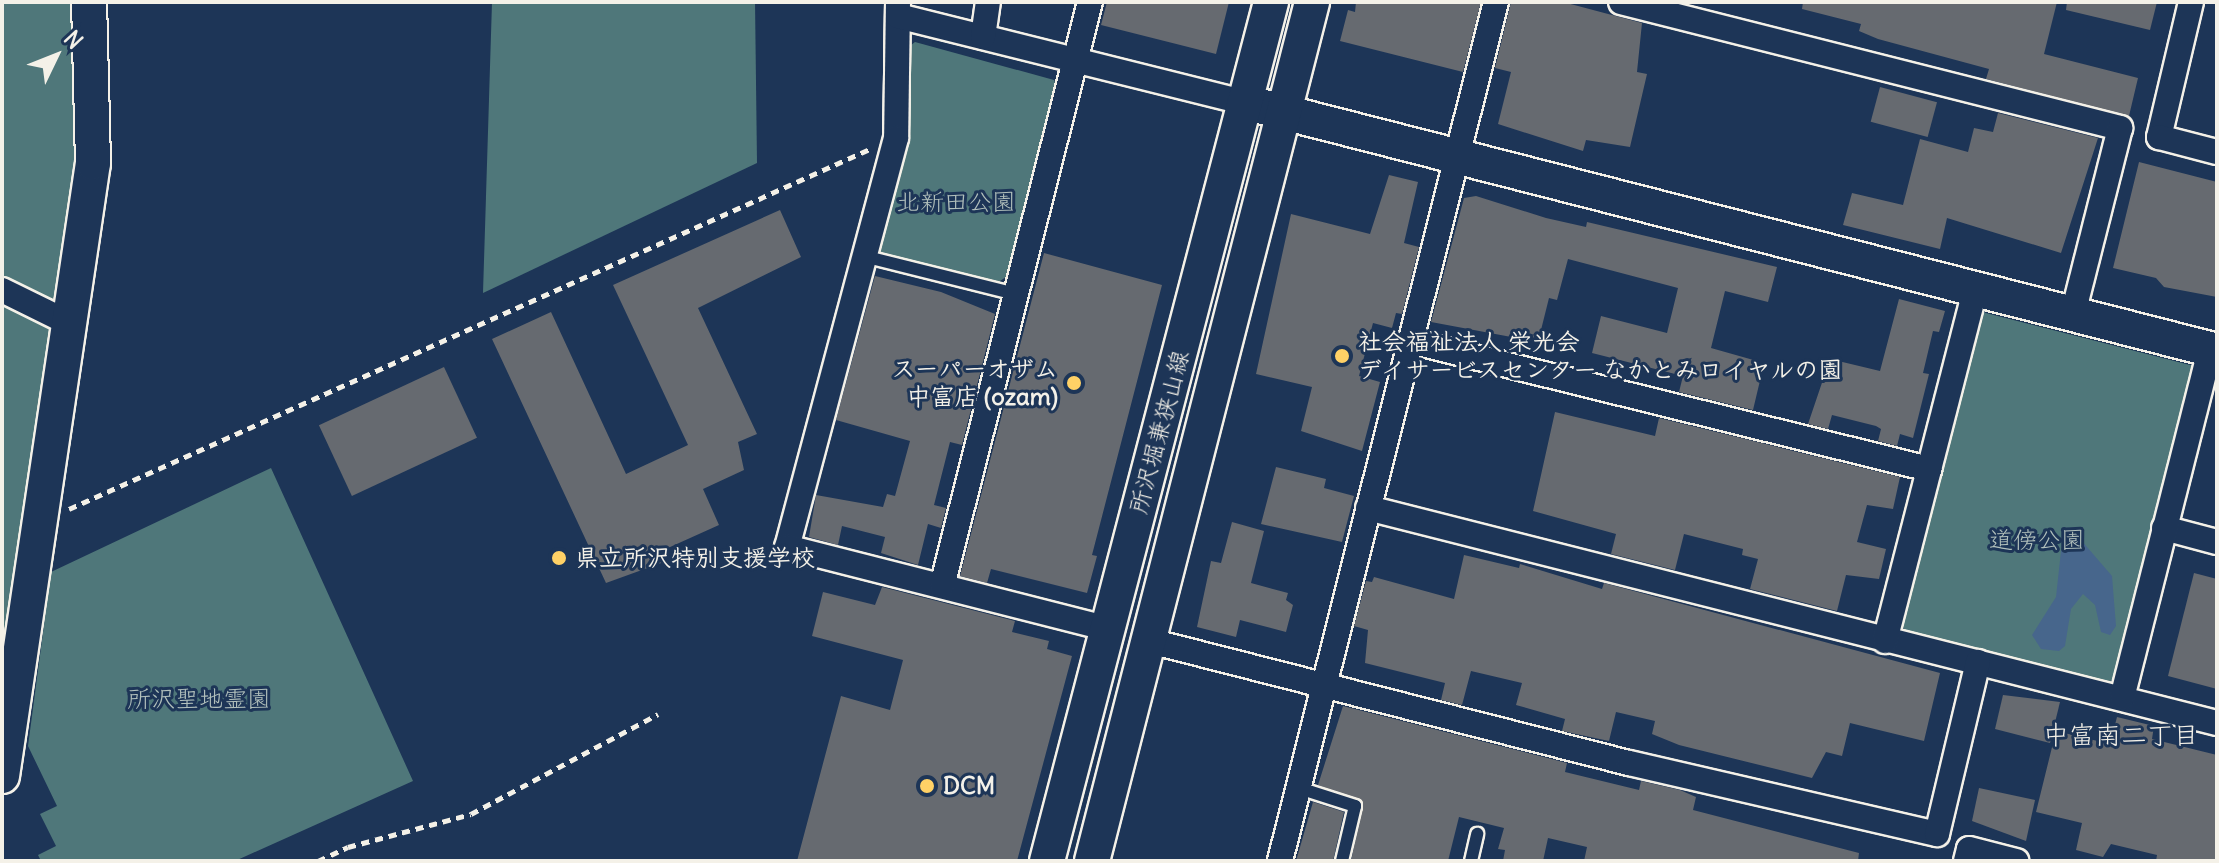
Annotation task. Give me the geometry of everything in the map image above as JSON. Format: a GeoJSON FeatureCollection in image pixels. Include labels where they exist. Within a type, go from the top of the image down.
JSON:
{"type":"FeatureCollection","features":[{"type":"Feature","properties":{"kind":"street"},"geometry":{"type":"LineString","coordinates":[[2,776],[37,515],[93,163],[89,2]]}},
{"type":"Feature","properties":{"kind":"street"},"geometry":{"type":"LineString","coordinates":[[983,37],[988,2]]}},
{"type":"Feature","properties":{"kind":"street"},"geometry":{"type":"LineString","coordinates":[[942,586],[1090,2]]}},
{"type":"Feature","properties":{"kind":"street","name":"所沢堀兼狭山線"},"geometry":{"type":"LineString","coordinates":[[1047,861],[1271,2]]}},
{"type":"Feature","properties":{"kind":"street","name":"所沢堀兼狭山線"},"geometry":{"type":"LineString","coordinates":[[1092,861],[1312,2]]}},
{"type":"Feature","properties":{"kind":"street"},"geometry":{"type":"LineString","coordinates":[[1280,861],[1496,2]]}},
{"type":"Feature","properties":{"kind":"street"},"geometry":{"type":"LineString","coordinates":[[1621,2],[2120,128],[2073,314]]}},
{"type":"Feature","properties":{"kind":"street"},"geometry":{"type":"LineString","coordinates":[[2191,2],[2159,137],[2217,152]]}},
{"type":"Feature","properties":{"kind":"street"},"geometry":{"type":"LineString","coordinates":[[1108,629],[787,547],[896,138],[898,9],[983,37],[2213,350],[2122,698]]}},
{"type":"Feature","properties":{"kind":"street"},"geometry":{"type":"LineString","coordinates":[[2,290],[69,323]]}},
{"type":"Feature","properties":{"kind":"street"},"geometry":{"type":"LineString","coordinates":[[1885,641],[1975,290]]}},
{"type":"Feature","properties":{"kind":"street"},"geometry":{"type":"LineString","coordinates":[[1410,341],[1929,469]]}},
{"type":"Feature","properties":{"kind":"street"},"geometry":{"type":"LineString","coordinates":[[1368,508],[2217,723]]}},
{"type":"Feature","properties":{"kind":"street"},"geometry":{"type":"LineString","coordinates":[[2164,528],[2217,542]]}},
{"type":"Feature","properties":{"kind":"street"},"geometry":{"type":"LineString","coordinates":[[1150,641],[1937,834],[1978,662]]}},
{"type":"Feature","properties":{"kind":"street"},"geometry":{"type":"LineString","coordinates":[[1966,861],[1969,849],[2016,861]]}},
{"type":"Feature","properties":{"kind":"lane"},"geometry":{"type":"LineString","coordinates":[[863,256],[1015,294]]}},
{"type":"Feature","properties":{"kind":"lane"},"geometry":{"type":"LineString","coordinates":[[1299,788],[1355,806],[1342,861]]}},
{"type":"Feature","properties":{"kind":"lane"},"geometry":{"type":"LineString","coordinates":[[1471,861],[1477,834]]}},
{"type":"Feature","properties":{"kind":"path"},"geometry":{"type":"LineString","coordinates":[[37,515],[67,510],[896,138]]}},
{"type":"Feature","properties":{"kind":"path"},"geometry":{"type":"LineString","coordinates":[[318,861],[348,847],[471,814],[658,714]]}},
{"type":"Feature","properties":{"kind":"green space"},"geometry":{"type":"Polygon","coordinates":[[[2,2],[81,2],[89,132],[2,675],[2,2]]]}},
{"type":"Feature","properties":{"kind":"green space"},"geometry":{"type":"Polygon","coordinates":[[[492,2],[755,2],[757,163],[483,293],[492,2]]]}},
{"type":"Feature","properties":{"kind":"green space","name":"北新田公園"},"geometry":{"type":"Polygon","coordinates":[[[915,42],[1054,80],[1056,85],[1006,277],[997,283],[879,253],[874,244],[906,49],[915,42]]]}},
{"type":"Feature","properties":{"kind":"green space","name":"道傍公園"},"geometry":{"type":"Polygon","coordinates":[[[1982,312],[2194,366],[2117,676],[2107,684],[1908,633],[1900,624],[1982,312]]]}},
{"type":"Feature","properties":{"kind":"green space","name":"所沢聖地霊園"},"geometry":{"type":"Polygon","coordinates":[[[271,468],[413,781],[235,861],[41,861],[38,855],[56,846],[40,814],[57,806],[28,746],[51,572],[271,468]]]}},
{"type":"Feature","properties":{"kind":"water"},"geometry":{"type":"Polygon","coordinates":[[[2081,540],[2112,576],[2116,626],[2110,635],[2101,632],[2095,605],[2083,594],[2071,609],[2065,646],[2059,651],[2041,649],[2032,635],[2056,597],[2061,551],[2067,542],[2081,540]]]}},
{"type":"Feature","properties":{"kind":"building"},"geometry":{"type":"Polygon","coordinates":[[[1107,2],[1229,2],[1216,54],[1101,25],[1107,2]]]}},
{"type":"Feature","properties":{"kind":"building"},"geometry":{"type":"Polygon","coordinates":[[[1356,2],[1481,2],[1463,72],[1340,41],[1348,10],[1355,12],[1356,2]]]}},
{"type":"Feature","properties":{"kind":"building"},"geometry":{"type":"Polygon","coordinates":[[[1511,2],[1563,2],[1642,23],[1637,72],[1647,74],[1630,147],[1586,140],[1583,151],[1498,124],[1511,72],[1495,68],[1511,2]]]}},
{"type":"Feature","properties":{"kind":"building"},"geometry":{"type":"Polygon","coordinates":[[[1803,2],[2057,2],[2044,54],[2138,78],[2129,116],[1986,79],[1989,69],[1878,39],[1859,31],[1861,24],[1802,9],[1803,2]]]}},
{"type":"Feature","properties":{"kind":"building"},"geometry":{"type":"Polygon","coordinates":[[[2067,2],[2157,2],[2150,30],[2066,10],[2067,2]]]}},
{"type":"Feature","properties":{"kind":"building"},"geometry":{"type":"Polygon","coordinates":[[[1880,87],[1937,102],[1928,137],[1871,122],[1880,87]]]}},
{"type":"Feature","properties":{"kind":"building"},"geometry":{"type":"Polygon","coordinates":[[[1998,113],[2098,138],[2061,253],[1947,218],[1940,249],[1843,225],[1852,193],[1903,205],[1920,139],[1968,152],[1974,128],[1993,132],[1998,113]]]}},
{"type":"Feature","properties":{"kind":"building"},"geometry":{"type":"Polygon","coordinates":[[[2139,162],[2217,182],[2217,297],[2164,287],[2156,278],[2113,268],[2139,162]]]}},
{"type":"Feature","properties":{"kind":"building"},"geometry":{"type":"Polygon","coordinates":[[[1389,175],[1418,182],[1404,243],[1419,247],[1402,314],[1396,313],[1392,328],[1373,323],[1359,376],[1380,382],[1362,451],[1301,431],[1312,387],[1256,374],[1291,214],[1370,234],[1389,175]]]}},
{"type":"Feature","properties":{"kind":"building"},"geometry":{"type":"Polygon","coordinates":[[[1476,196],[1546,218],[1586,227],[1587,222],[1777,267],[1768,302],[1725,291],[1711,348],[1757,361],[1756,366],[1763,368],[1753,410],[1679,392],[1683,376],[1592,353],[1601,316],[1667,333],[1678,288],[1568,259],[1557,300],[1549,298],[1538,342],[1431,322],[1464,198],[1476,196]]]}},
{"type":"Feature","properties":{"kind":"building"},"geometry":{"type":"Polygon","coordinates":[[[780,210],[801,257],[698,308],[757,434],[738,442],[744,470],[703,489],[719,525],[659,552],[664,562],[606,583],[492,339],[551,312],[626,474],[688,445],[613,285],[780,210]]]}},
{"type":"Feature","properties":{"kind":"building"},"geometry":{"type":"Polygon","coordinates":[[[1044,253],[1162,285],[1092,555],[1097,556],[1087,593],[991,569],[987,583],[960,576],[1044,253]]]}},
{"type":"Feature","properties":{"kind":"building"},"geometry":{"type":"Polygon","coordinates":[[[875,276],[941,292],[995,314],[962,445],[950,442],[934,505],[946,508],[941,528],[928,524],[918,565],[881,553],[885,537],[842,526],[838,545],[809,537],[816,495],[883,507],[887,494],[895,496],[910,441],[836,420],[875,276]]]}},
{"type":"Feature","properties":{"kind":"building"},"geometry":{"type":"Polygon","coordinates":[[[1899,299],[1945,311],[1939,332],[1933,331],[1923,373],[1929,374],[1913,438],[1900,434],[1897,446],[1878,441],[1881,429],[1876,426],[1832,415],[1828,429],[1808,424],[1830,359],[1880,371],[1899,299]]]}},
{"type":"Feature","properties":{"kind":"building"},"geometry":{"type":"Polygon","coordinates":[[[444,367],[477,438],[352,496],[319,425],[444,367]]]}},
{"type":"Feature","properties":{"kind":"building"},"geometry":{"type":"Polygon","coordinates":[[[1555,412],[1655,436],[1659,418],[1900,477],[1893,509],[1867,505],[1857,542],[1886,549],[1879,579],[1846,575],[1837,611],[1750,589],[1758,559],[1742,555],[1743,549],[1684,534],[1675,570],[1611,554],[1616,534],[1533,511],[1555,412]]]}},
{"type":"Feature","properties":{"kind":"building"},"geometry":{"type":"Polygon","coordinates":[[[1276,467],[1326,479],[1324,488],[1354,496],[1342,542],[1261,524],[1276,467]]]}},
{"type":"Feature","properties":{"kind":"building"},"geometry":{"type":"Polygon","coordinates":[[[1232,522],[1264,531],[1251,583],[1288,593],[1286,600],[1293,605],[1286,632],[1240,620],[1236,637],[1197,627],[1211,561],[1221,563],[1232,522]]]}},
{"type":"Feature","properties":{"kind":"building"},"geometry":{"type":"Polygon","coordinates":[[[1464,555],[1519,568],[1520,564],[1602,589],[1604,583],[1940,673],[1924,741],[1850,723],[1842,756],[1826,752],[1812,778],[1679,745],[1652,734],[1655,721],[1616,712],[1609,741],[1562,731],[1565,719],[1516,705],[1522,683],[1471,671],[1462,705],[1441,700],[1445,683],[1365,663],[1368,630],[1354,626],[1366,581],[1372,582],[1374,577],[1454,599],[1464,555]]]}},
{"type":"Feature","properties":{"kind":"building"},"geometry":{"type":"Polygon","coordinates":[[[2194,573],[2217,579],[2217,689],[2168,676],[2194,573]]]}},
{"type":"Feature","properties":{"kind":"building","name":"DCM"},"geometry":{"type":"Polygon","coordinates":[[[882,587],[1015,621],[1012,632],[1049,641],[1047,649],[1072,656],[1017,861],[797,861],[841,696],[890,710],[903,660],[812,636],[823,592],[875,605],[882,587]]]}},
{"type":"Feature","properties":{"kind":"building"},"geometry":{"type":"Polygon","coordinates":[[[2003,695],[2060,702],[2050,743],[1995,729],[2003,695]]]}},
{"type":"Feature","properties":{"kind":"building"},"geometry":{"type":"Polygon","coordinates":[[[1343,706],[1567,763],[1565,772],[1639,790],[1641,781],[1680,790],[1696,797],[1693,810],[1859,853],[1858,861],[1584,861],[1587,847],[1548,838],[1543,861],[1503,861],[1505,850],[1498,849],[1504,828],[1459,817],[1448,861],[1351,861],[1363,803],[1318,785],[1343,706]]]}},
{"type":"Feature","properties":{"kind":"building"},"geometry":{"type":"Polygon","coordinates":[[[2117,717],[2154,726],[2152,739],[2217,755],[2217,861],[2156,861],[2157,855],[2111,844],[2103,857],[2076,850],[2082,823],[2036,812],[2056,731],[2110,744],[2117,717]]]}},
{"type":"Feature","properties":{"kind":"building"},"geometry":{"type":"Polygon","coordinates":[[[1979,788],[2035,800],[2026,841],[1972,821],[1979,788]]]}},
{"type":"Feature","properties":{"kind":"building"},"geometry":{"type":"Polygon","coordinates":[[[1313,802],[1344,812],[1333,861],[1296,861],[1313,802]]]}},
{"type":"Feature","properties":{"kind":"place","name":"社会福祉法人 栄光会 デイサービスセンター なかとみロイヤルの園"},"geometry":{"type":"Point","coordinates":[1342,356]}},
{"type":"Feature","properties":{"kind":"place","name":"スーパーオザム 中富店 (ozam)"},"geometry":{"type":"Point","coordinates":[1074,383]}},
{"type":"Feature","properties":{"kind":"place","name":"県立所沢特別支援学校"},"geometry":{"type":"Point","coordinates":[559,558]}},
{"type":"Feature","properties":{"kind":"place","name":"DCM"},"geometry":{"type":"Point","coordinates":[927,786]}},
{"type":"Feature","properties":{"kind":"district","name":"中富南二丁目"},"geometry":{"type":"Point","coordinates":[2121,735]}}]}
